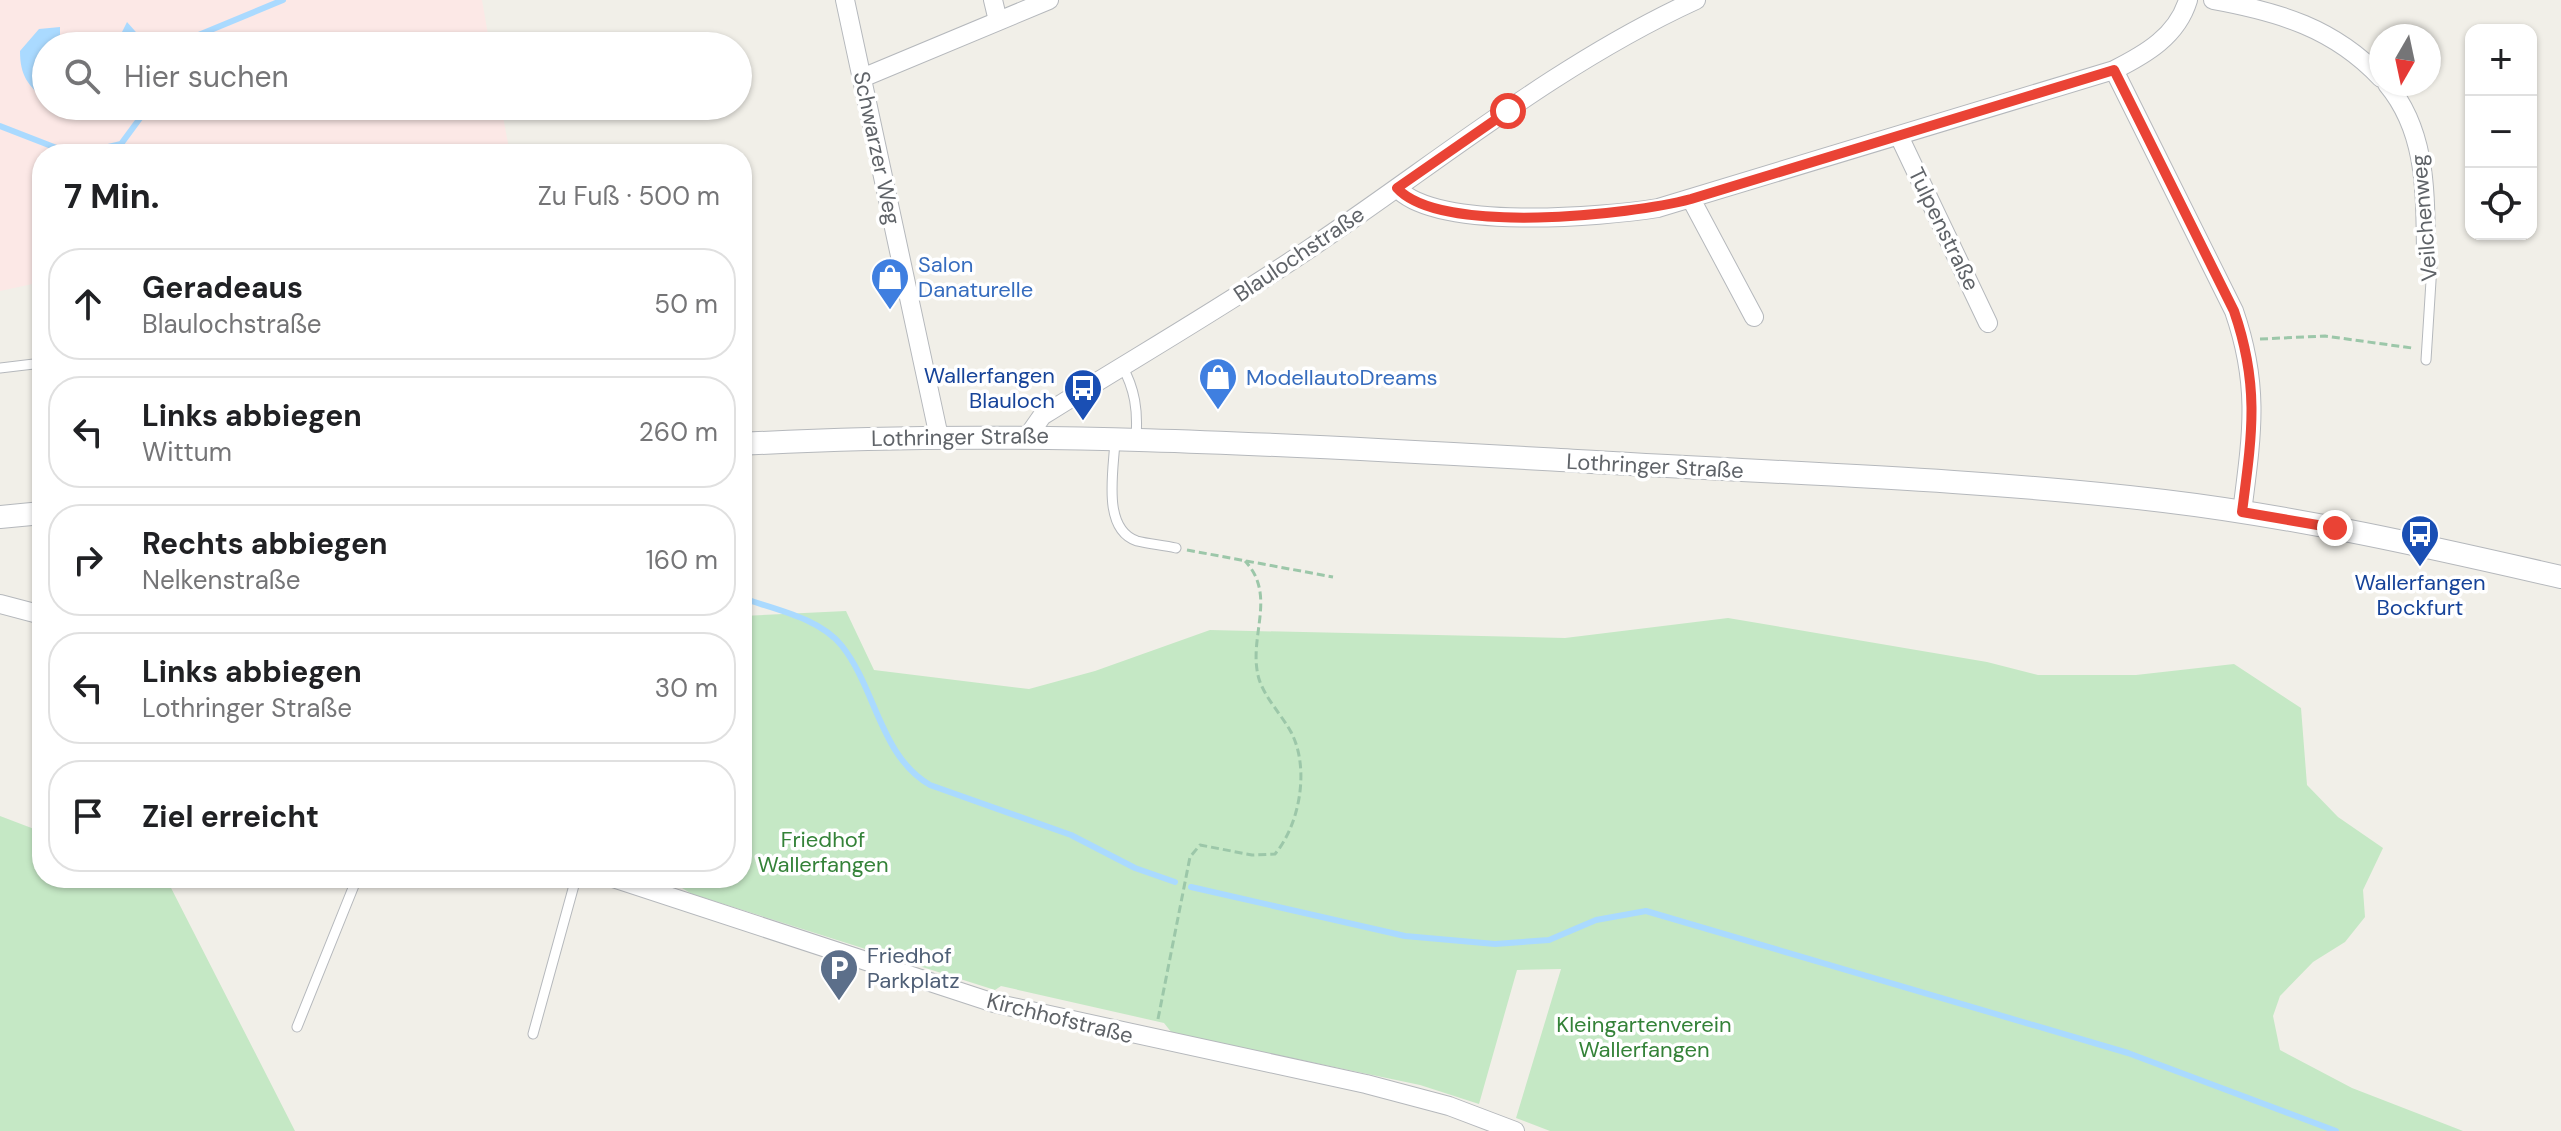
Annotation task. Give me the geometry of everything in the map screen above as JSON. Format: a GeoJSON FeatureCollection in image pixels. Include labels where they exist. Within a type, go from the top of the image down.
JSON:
{"type":"FeatureCollection","features":[{"type":"Feature","properties":{"kind":"street","name":"Schwarzer Weg"},"geometry":{"type":"LineString","coordinates":[[845,0],[939,437]]}},
{"type":"Feature","properties":{"kind":"street"},"geometry":{"type":"LineString","coordinates":[[993,0],[998,21]]}},
{"type":"Feature","properties":{"kind":"street"},"geometry":{"type":"LineString","coordinates":[[862,78],[1049,0]]}},
{"type":"Feature","properties":{"kind":"street","name":"Blaulochstraße"},"geometry":{"type":"LineString","coordinates":[[1028,436],[1042,416],[1214,311],[1571,70],[1696,0]]}},
{"type":"Feature","properties":{"kind":"street"},"geometry":{"type":"LineString","coordinates":[[1397,188],[1405,197],[1423,205],[1544,219],[1621,214],[1691,199],[2114,70],[2164,39],[2177,25],[2188,0]]}},
{"type":"Feature","properties":{"kind":"street"},"geometry":{"type":"LineString","coordinates":[[2213,0],[2297,20],[2329,35],[2369,65]]}},
{"type":"Feature","properties":{"kind":"street"},"geometry":{"type":"LineString","coordinates":[[2114,70],[2234,311],[2245,342],[2254,403],[2242,512]]}},
{"type":"Feature","properties":{"kind":"street","name":"Veilchenweg"},"geometry":{"type":"LineString","coordinates":[[2395,96],[2407,115],[2417,142],[2424,182],[2426,251]]}},
{"type":"Feature","properties":{"kind":"street","name":"Tulpenstraße"},"geometry":{"type":"LineString","coordinates":[[1899,136],[1988,323]]}},
{"type":"Feature","properties":{"kind":"street"},"geometry":{"type":"LineString","coordinates":[[1691,199],[1754,317]]}},
{"type":"Feature","properties":{"kind":"street","name":"Lothringer Straße"},"geometry":{"type":"LineString","coordinates":[[752,444],[939,437],[1126,437],[1938,483],[2087,494],[2242,512],[2335,528],[2561,577]]}},
{"type":"Feature","properties":{"kind":"street"},"geometry":{"type":"LineString","coordinates":[[0,517],[32,514]]}},
{"type":"Feature","properties":{"kind":"street"},"geometry":{"type":"LineString","coordinates":[[0,604],[32,612]]}},
{"type":"Feature","properties":{"kind":"street","name":"Kirchhofstraße"},"geometry":{"type":"LineString","coordinates":[[643,888],[994,1003],[1366,1084],[1449,1106],[1515,1131]]}},
{"type":"Feature","properties":{"kind":"lane","name":"Veilchenweg"},"geometry":{"type":"LineString","coordinates":[[2426,251],[2432,265],[2427,355]]}},
{"type":"Feature","properties":{"kind":"lane"},"geometry":{"type":"LineString","coordinates":[[0,368],[32,364]]}},
{"type":"Feature","properties":{"kind":"lane"},"geometry":{"type":"LineString","coordinates":[[1122,366],[1131,383],[1136,405],[1126,437],[1114,513],[1122,530],[1135,540],[1176,548]]}},
{"type":"Feature","properties":{"kind":"lane"},"geometry":{"type":"LineString","coordinates":[[297,1027],[353,888]]}},
{"type":"Feature","properties":{"kind":"lane"},"geometry":{"type":"LineString","coordinates":[[533,1034],[573,888]]}},
{"type":"Feature","properties":{"kind":"path"},"geometry":{"type":"LineString","coordinates":[[2245,342],[2292,335],[2325,336],[2427,355]]}},
{"type":"Feature","properties":{"kind":"path"},"geometry":{"type":"LineString","coordinates":[[1176,548],[1333,577]]}},
{"type":"Feature","properties":{"kind":"path"},"geometry":{"type":"LineString","coordinates":[[1154,1040],[1190,857],[1200,845],[1252,855],[1275,854],[1286,840],[1297,800],[1302,771],[1292,734],[1259,678],[1262,591],[1255,572],[1245,561]]}},
{"type":"Feature","properties":{"kind":"shaded area"},"geometry":{"type":"Polygon","coordinates":[[[0,0],[482,0],[488,32],[32,32],[32,120],[504,120],[508,144],[32,144],[32,284],[0,291],[0,0]]]}},
{"type":"Feature","properties":{"kind":"green space"},"geometry":{"type":"Polygon","coordinates":[[[846,611],[874,670],[1029,689],[1095,671],[1210,630],[1565,638],[1728,618],[1987,662],[2038,675],[2136,675],[2234,664],[2301,708],[2307,785],[2338,817],[2383,848],[2363,890],[2365,917],[2345,942],[2313,962],[2280,996],[2273,1016],[2280,1050],[2352,1088],[2463,1131],[1550,1131],[1516,1118],[1561,969],[1517,970],[1479,1104],[1420,1085],[1172,1033],[1164,1023],[1001,986],[995,990],[692,894],[682,888],[752,888],[752,616],[846,611]]]}},
{"type":"Feature","properties":{"kind":"green space"},"geometry":{"type":"Polygon","coordinates":[[[0,816],[32,828],[32,888],[171,888],[295,1131],[0,1131],[0,816]]]}},
{"type":"Feature","properties":{"kind":"water"},"geometry":{"type":"Polygon","coordinates":[[[127,22],[136,32],[122,32],[127,22]]]}},
{"type":"Feature","properties":{"kind":"water"},"geometry":{"type":"Polygon","coordinates":[[[60,27],[60,32],[36,32],[60,27]]]}},
{"type":"Feature","properties":{"kind":"water"},"geometry":{"type":"Polygon","coordinates":[[[32,37],[32,87],[22,67],[20,51],[32,37]]]}},
{"type":"Feature","properties":{"kind":"waterway"},"geometry":{"type":"LineString","coordinates":[[206,32],[283,0]]}},
{"type":"Feature","properties":{"kind":"waterway"},"geometry":{"type":"LineString","coordinates":[[121,144],[139,120]]}},
{"type":"Feature","properties":{"kind":"waterway"},"geometry":{"type":"LineString","coordinates":[[0,126],[46,144]]}},
{"type":"Feature","properties":{"kind":"waterway"},"geometry":{"type":"LineString","coordinates":[[752,601],[809,621],[833,636],[853,663],[900,757],[930,785],[1071,835],[1135,868],[1175,882]]}},
{"type":"Feature","properties":{"kind":"waterway"},"geometry":{"type":"LineString","coordinates":[[1191,887],[1405,936],[1495,944],[1549,940],[1596,920],[1646,911],[2128,1053],[2336,1131]]}},
{"type":"Feature","properties":{"kind":"place","name":"Salon Danaturelle"},"geometry":{"type":"Point","coordinates":[890,311]}},
{"type":"Feature","properties":{"kind":"place","name":"ModellautoDreams"},"geometry":{"type":"Point","coordinates":[1218,411]}},
{"type":"Feature","properties":{"kind":"place","name":"Wallerfangen Blauloch"},"geometry":{"type":"Point","coordinates":[1083,422]}},
{"type":"Feature","properties":{"kind":"place","name":"Wallerfangen Bockfurt"},"geometry":{"type":"Point","coordinates":[2420,568]}},
{"type":"Feature","properties":{"kind":"place","name":"Friedhof Parkplatz"},"geometry":{"type":"Point","coordinates":[839,1002]}},
{"type":"Feature","properties":{"kind":"route"},"geometry":{"type":"LineString","coordinates":[[1508,111],[1397,188],[1405,197],[1423,205],[1544,219],[1585,218],[1658,208],[2114,70],[2234,311],[2245,342],[2254,403],[2242,512],[2335,528]]}},
{"type":"Feature","properties":{"kind":"park label","name":"Friedhof Wallerfangen"},"geometry":{"type":"Point","coordinates":[823,852]}},
{"type":"Feature","properties":{"kind":"park label","name":"Kleingartenverein Wallerfangen"},"geometry":{"type":"Point","coordinates":[1644,1036]}}]}
